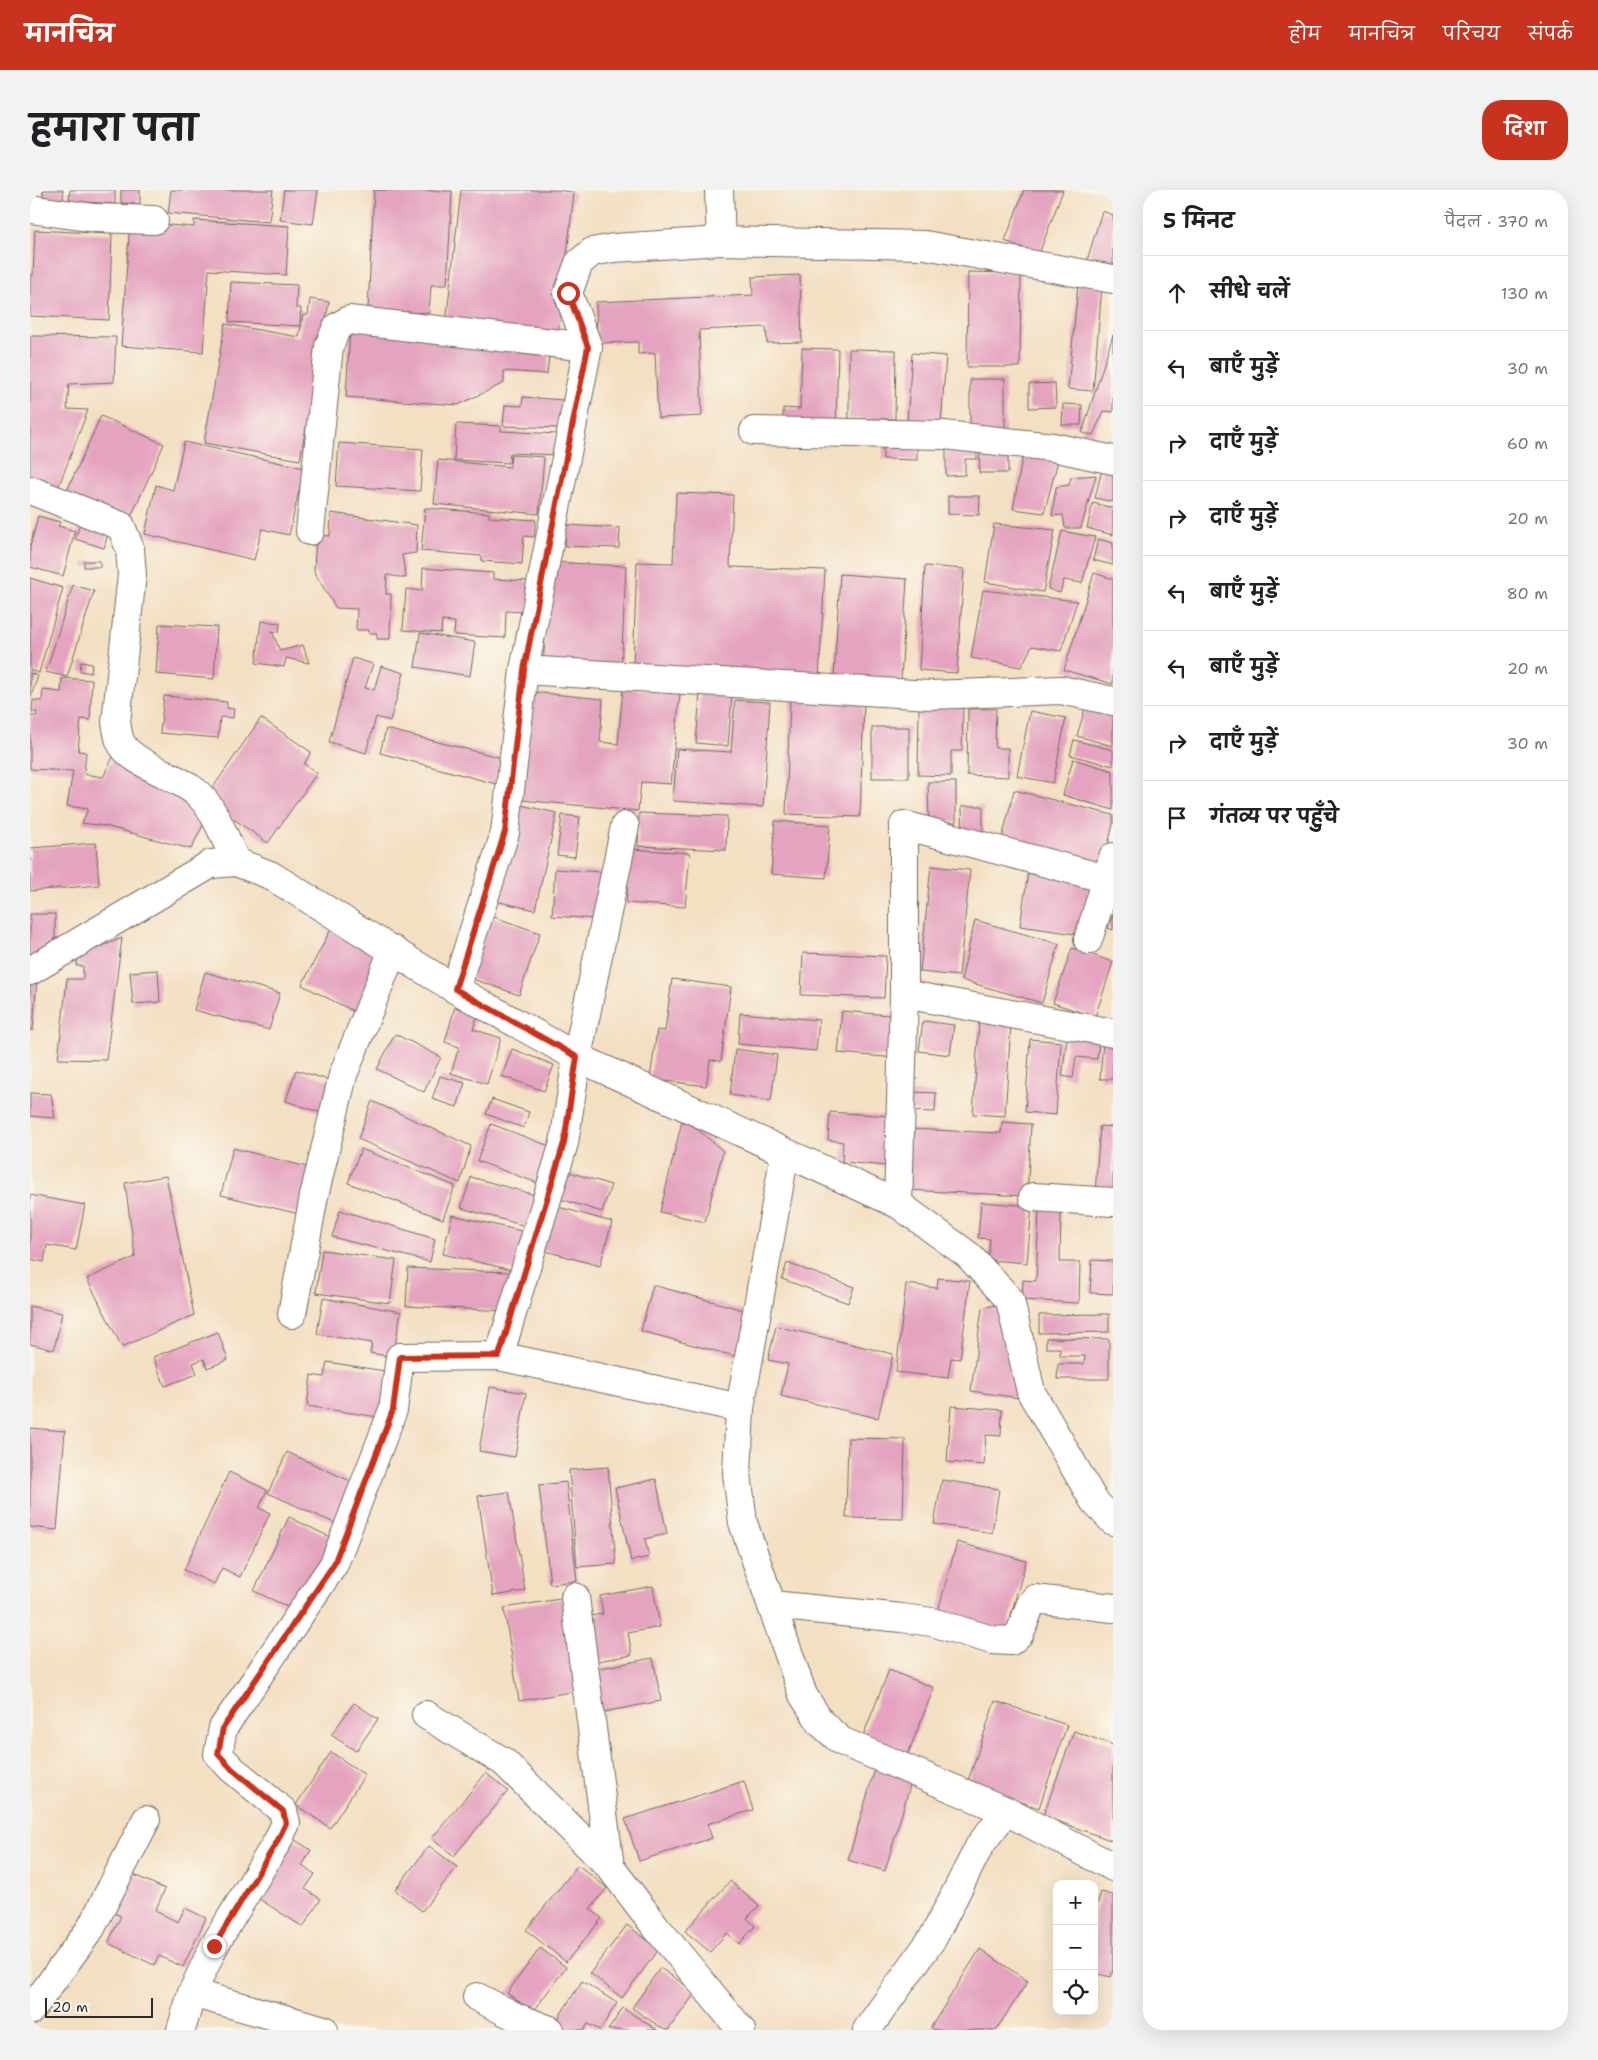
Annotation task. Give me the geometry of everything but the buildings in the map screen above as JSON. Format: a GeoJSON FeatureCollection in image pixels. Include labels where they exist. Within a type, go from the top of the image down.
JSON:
{"type":"FeatureCollection","features":[{"type":"Feature","properties":{"kind":"street"},"geometry":{"type":"LineString","coordinates":[[719,190],[721,241]]}},
{"type":"Feature","properties":{"kind":"street"},"geometry":{"type":"LineString","coordinates":[[30,209],[95,218],[154,220]]}},
{"type":"Feature","properties":{"kind":"street"},"geometry":{"type":"LineString","coordinates":[[455,989],[505,832],[524,670],[588,347],[568,293],[579,262],[592,252],[614,248],[721,241],[925,245],[1113,279]]}},
{"type":"Feature","properties":{"kind":"street"},"geometry":{"type":"LineString","coordinates":[[310,531],[329,346],[337,327],[349,320],[588,347]]}},
{"type":"Feature","properties":{"kind":"street"},"geometry":{"type":"LineString","coordinates":[[754,431],[944,435],[1053,447],[1113,460]]}},
{"type":"Feature","properties":{"kind":"street"},"geometry":{"type":"LineString","coordinates":[[30,490],[120,526],[130,549],[132,575],[116,722],[120,742],[130,755],[180,781],[201,796],[212,812],[236,862]]}},
{"type":"Feature","properties":{"kind":"street"},"geometry":{"type":"LineString","coordinates":[[524,670],[930,695],[1061,690],[1113,701]]}},
{"type":"Feature","properties":{"kind":"street"},"geometry":{"type":"LineString","coordinates":[[898,1204],[904,994],[904,825],[1110,868],[1088,940]]}},
{"type":"Feature","properties":{"kind":"street"},"geometry":{"type":"LineString","coordinates":[[499,1356],[564,1143],[577,1057],[625,826]]}},
{"type":"Feature","properties":{"kind":"street"},"geometry":{"type":"LineString","coordinates":[[30,971],[211,864],[236,862],[270,875],[455,989],[577,1057],[898,1204],[968,1254],[1010,1300],[1031,1392],[1094,1501],[1113,1521]]}},
{"type":"Feature","properties":{"kind":"street"},"geometry":{"type":"LineString","coordinates":[[292,1314],[314,1196],[343,1075],[393,950]]}},
{"type":"Feature","properties":{"kind":"street"},"geometry":{"type":"LineString","coordinates":[[904,994],[1112,1033]]}},
{"type":"Feature","properties":{"kind":"street"},"geometry":{"type":"LineString","coordinates":[[785,1153],[740,1408],[737,1473],[743,1523],[803,1695],[821,1724],[841,1741],[1006,1812],[1113,1867]]}},
{"type":"Feature","properties":{"kind":"street"},"geometry":{"type":"LineString","coordinates":[[1033,1197],[1113,1202]]}},
{"type":"Feature","properties":{"kind":"street"},"geometry":{"type":"LineString","coordinates":[[180,2030],[192,1993],[214,1946],[277,1842],[286,1823],[283,1811],[232,1769],[218,1754],[223,1728],[334,1564],[393,1410],[400,1357],[499,1356],[740,1408]]}},
{"type":"Feature","properties":{"kind":"street"},"geometry":{"type":"LineString","coordinates":[[575,1597],[610,1867]]}},
{"type":"Feature","properties":{"kind":"street"},"geometry":{"type":"LineString","coordinates":[[772,1605],[932,1622],[992,1640],[1011,1642],[1020,1633],[1030,1606],[1035,1599],[1113,1608]]}},
{"type":"Feature","properties":{"kind":"street"},"geometry":{"type":"LineString","coordinates":[[426,1715],[504,1762],[610,1867],[738,2029]]}},
{"type":"Feature","properties":{"kind":"street"},"geometry":{"type":"LineString","coordinates":[[867,2030],[934,1936],[980,1845],[1006,1812]]}},
{"type":"Feature","properties":{"kind":"street"},"geometry":{"type":"LineString","coordinates":[[30,2011],[91,1928],[146,1820]]}},
{"type":"Feature","properties":{"kind":"street"},"geometry":{"type":"LineString","coordinates":[[192,1993],[324,2030]]}},
{"type":"Feature","properties":{"kind":"street"},"geometry":{"type":"LineString","coordinates":[[476,1997],[516,2017],[550,2030]]}},
{"type":"Feature","properties":{"kind":"route"},"geometry":{"type":"LineString","coordinates":[[214,1946],[277,1842],[286,1823],[283,1811],[232,1769],[218,1754],[223,1728],[334,1564],[393,1410],[400,1357],[499,1356],[564,1143],[577,1057],[455,989],[505,832],[524,670],[588,347],[568,293]]}}]}
